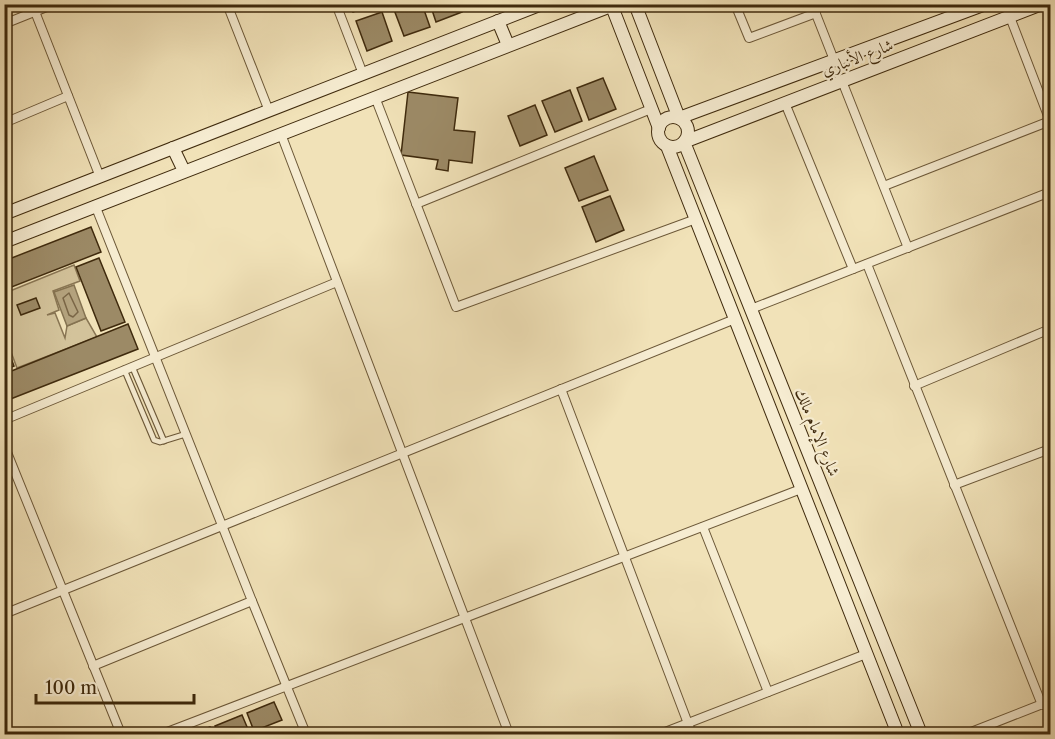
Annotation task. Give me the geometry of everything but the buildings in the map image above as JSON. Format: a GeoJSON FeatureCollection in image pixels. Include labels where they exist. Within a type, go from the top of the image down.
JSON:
{"type":"FeatureCollection","features":[{"type":"Feature","properties":{"kind":"street"},"geometry":{"type":"LineString","coordinates":[[4,24],[33,8],[54,4]]}},
{"type":"Feature","properties":{"kind":"street"},"geometry":{"type":"LineString","coordinates":[[227,4],[268,111]]}},
{"type":"Feature","properties":{"kind":"street"},"geometry":{"type":"LineString","coordinates":[[336,4],[363,74]]}},
{"type":"Feature","properties":{"kind":"street"},"geometry":{"type":"LineString","coordinates":[[4,214],[542,4]]}},
{"type":"Feature","properties":{"kind":"street"},"geometry":{"type":"LineString","coordinates":[[635,4],[679,118],[687,129],[684,142],[676,147],[667,146]]}},
{"type":"Feature","properties":{"kind":"street"},"geometry":{"type":"LineString","coordinates":[[735,4],[748,38],[814,9],[834,60]]}},
{"type":"Feature","properties":{"kind":"street","name":"شارع الأنباري"},"geometry":{"type":"LineString","coordinates":[[679,118],[986,4]]}},
{"type":"Feature","properties":{"kind":"street","name":"شارع الأنباري"},"geometry":{"type":"LineString","coordinates":[[684,142],[1042,4]]}},
{"type":"Feature","properties":{"kind":"street"},"geometry":{"type":"LineString","coordinates":[[4,242],[611,5],[659,128],[660,138],[667,146],[898,735]]}},
{"type":"Feature","properties":{"kind":"street"},"geometry":{"type":"LineString","coordinates":[[33,8],[100,177]]}},
{"type":"Feature","properties":{"kind":"street"},"geometry":{"type":"LineString","coordinates":[[884,186],[1050,121],[1010,17]]}},
{"type":"Feature","properties":{"kind":"street"},"geometry":{"type":"LineString","coordinates":[[498,21],[508,45]]}},
{"type":"Feature","properties":{"kind":"street"},"geometry":{"type":"LineString","coordinates":[[842,81],[908,248]]}},
{"type":"Feature","properties":{"kind":"street"},"geometry":{"type":"LineString","coordinates":[[4,123],[68,96]]}},
{"type":"Feature","properties":{"kind":"street"},"geometry":{"type":"LineString","coordinates":[[375,97],[456,307],[696,219]]}},
{"type":"Feature","properties":{"kind":"street"},"geometry":{"type":"LineString","coordinates":[[784,103],[853,269]]}},
{"type":"Feature","properties":{"kind":"street"},"geometry":{"type":"LineString","coordinates":[[416,204],[651,109]]}},
{"type":"Feature","properties":{"kind":"street"},"geometry":{"type":"LineString","coordinates":[[659,128],[665,120],[679,118]]}},
{"type":"Feature","properties":{"kind":"street"},"geometry":{"type":"LineString","coordinates":[[281,134],[508,735]]}},
{"type":"Feature","properties":{"kind":"street","name":"شارع الإمام مالك"},"geometry":{"type":"LineString","coordinates":[[684,142],[921,735]]}},
{"type":"Feature","properties":{"kind":"street"},"geometry":{"type":"LineString","coordinates":[[173,148],[184,171]]}},
{"type":"Feature","properties":{"kind":"street"},"geometry":{"type":"LineString","coordinates":[[751,309],[1050,192]]}},
{"type":"Feature","properties":{"kind":"street"},"geometry":{"type":"LineString","coordinates":[[95,205],[306,735]]}},
{"type":"Feature","properties":{"kind":"street"},"geometry":{"type":"LineString","coordinates":[[867,264],[954,485],[1046,703],[966,735]]}},
{"type":"Feature","properties":{"kind":"street"},"geometry":{"type":"LineString","coordinates":[[4,420],[337,282]]}},
{"type":"Feature","properties":{"kind":"street"},"geometry":{"type":"LineString","coordinates":[[4,614],[735,319]]}},
{"type":"Feature","properties":{"kind":"street"},"geometry":{"type":"LineString","coordinates":[[914,386],[1050,329]]}},
{"type":"Feature","properties":{"kind":"street"},"geometry":{"type":"LineString","coordinates":[[561,389],[692,735]]}},
{"type":"Feature","properties":{"kind":"street"},"geometry":{"type":"LineString","coordinates":[[4,445],[121,735]]}},
{"type":"Feature","properties":{"kind":"street"},"geometry":{"type":"LineString","coordinates":[[954,485],[1050,448]]}},
{"type":"Feature","properties":{"kind":"street"},"geometry":{"type":"LineString","coordinates":[[162,735],[801,489]]}},
{"type":"Feature","properties":{"kind":"street"},"geometry":{"type":"LineString","coordinates":[[703,527],[768,692]]}},
{"type":"Feature","properties":{"kind":"street"},"geometry":{"type":"LineString","coordinates":[[834,572],[853,564]]}},
{"type":"Feature","properties":{"kind":"street"},"geometry":{"type":"LineString","coordinates":[[93,666],[252,601]]}},
{"type":"Feature","properties":{"kind":"street"},"geometry":{"type":"LineString","coordinates":[[660,735],[866,654]]}},
{"type":"Feature","properties":{"kind":"lane"},"geometry":{"type":"LineString","coordinates":[[128,368],[164,441]]}},
{"type":"Feature","properties":{"kind":"lane"},"geometry":{"type":"LineString","coordinates":[[128,368],[154,440],[164,441],[186,434]]}},
{"type":"Feature","properties":{"kind":"shaded area"},"geometry":{"type":"Polygon","coordinates":[[[74,265],[80,281],[53,291],[59,310],[47,315],[55,313],[65,338],[67,326],[86,318],[97,337],[17,368],[5,336],[5,293],[74,265]]]}},
{"type":"Feature","properties":{"kind":"water"},"geometry":{"type":"Polygon","coordinates":[[[74,285],[86,318],[67,326],[54,292],[74,285]]]}}]}
